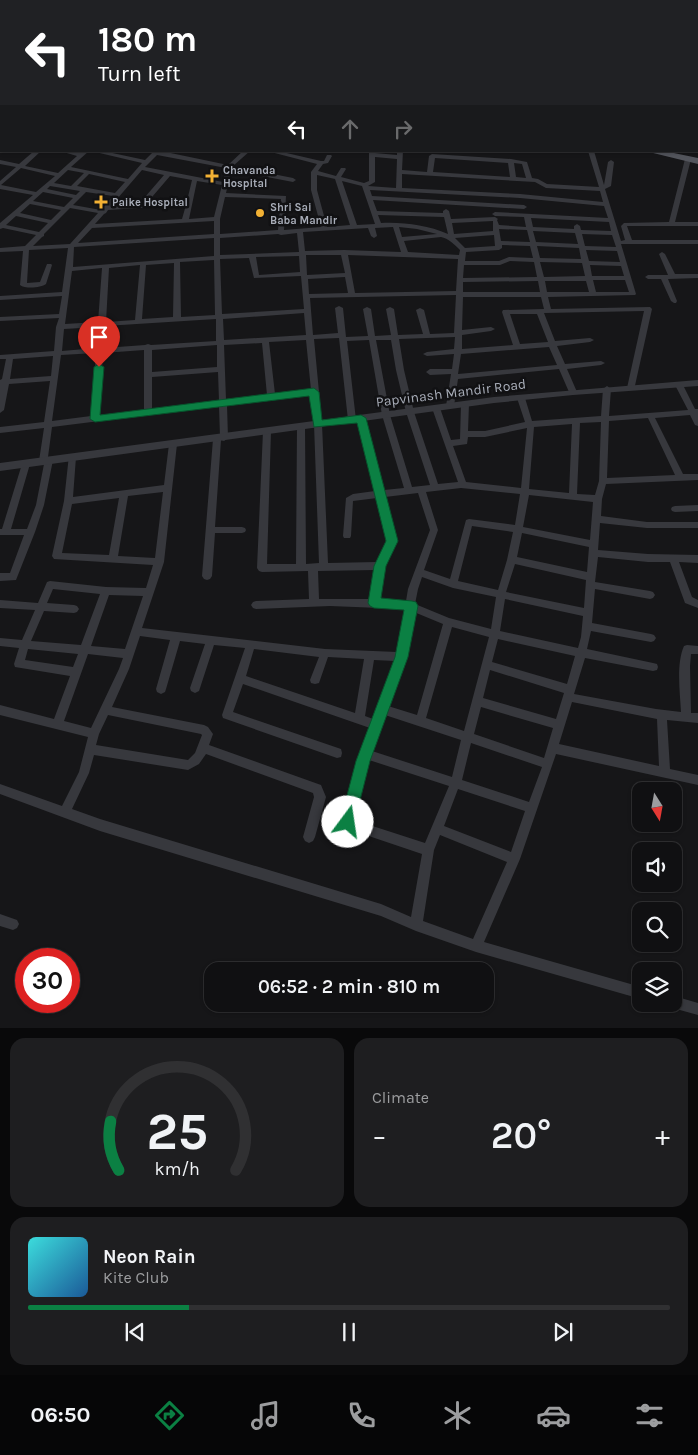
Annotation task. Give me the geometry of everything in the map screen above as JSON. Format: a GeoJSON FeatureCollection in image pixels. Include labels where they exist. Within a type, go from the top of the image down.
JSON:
{"type":"FeatureCollection","features":[{"type":"Feature","properties":{"kind":"main road"},"geometry":{"type":"LineString","coordinates":[[655,152],[695,159]]}},
{"type":"Feature","properties":{"kind":"main road"},"geometry":{"type":"LineString","coordinates":[[671,152],[695,159]]}},
{"type":"Feature","properties":{"kind":"street"},"geometry":{"type":"LineString","coordinates":[[0,186],[37,152]]}},
{"type":"Feature","properties":{"kind":"street"},"geometry":{"type":"LineString","coordinates":[[0,577],[14,577],[43,494],[47,425],[71,246],[91,226],[140,168],[157,152],[292,180]]}},
{"type":"Feature","properties":{"kind":"street"},"geometry":{"type":"LineString","coordinates":[[207,576],[221,439],[222,404],[217,219],[229,167],[246,152]]}},
{"type":"Feature","properties":{"kind":"street"},"geometry":{"type":"LineString","coordinates":[[274,152],[321,163],[326,162],[329,156]]}},
{"type":"Feature","properties":{"kind":"street"},"geometry":{"type":"LineString","coordinates":[[306,296],[633,294],[591,152]]}},
{"type":"Feature","properties":{"kind":"street"},"geometry":{"type":"LineString","coordinates":[[0,226],[51,184],[84,153]]}},
{"type":"Feature","properties":{"kind":"street"},"geometry":{"type":"LineString","coordinates":[[109,153],[146,162]]}},
{"type":"Feature","properties":{"kind":"street"},"geometry":{"type":"LineString","coordinates":[[366,187],[372,182],[372,153],[400,154],[399,190]]}},
{"type":"Feature","properties":{"kind":"street"},"geometry":{"type":"LineString","coordinates":[[430,173],[432,156],[490,159],[525,163],[529,180]]}},
{"type":"Feature","properties":{"kind":"street"},"geometry":{"type":"LineString","coordinates":[[454,175],[455,157]]}},
{"type":"Feature","properties":{"kind":"street"},"geometry":{"type":"LineString","coordinates":[[490,159],[492,178]]}},
{"type":"Feature","properties":{"kind":"street"},"geometry":{"type":"LineString","coordinates":[[672,224],[695,159]]}},
{"type":"Feature","properties":{"kind":"street"},"geometry":{"type":"LineString","coordinates":[[512,161],[513,179]]}},
{"type":"Feature","properties":{"kind":"street"},"geometry":{"type":"LineString","coordinates":[[0,162],[60,175]]}},
{"type":"Feature","properties":{"kind":"street"},"geometry":{"type":"LineString","coordinates":[[400,172],[536,180],[546,186],[602,189],[608,186],[610,162]]}},
{"type":"Feature","properties":{"kind":"street"},"geometry":{"type":"LineString","coordinates":[[321,163],[314,172],[314,190],[325,230]]}},
{"type":"Feature","properties":{"kind":"street"},"geometry":{"type":"LineString","coordinates":[[68,168],[88,172],[117,196]]}},
{"type":"Feature","properties":{"kind":"street"},"geometry":{"type":"LineString","coordinates":[[140,168],[226,184]]}},
{"type":"Feature","properties":{"kind":"street"},"geometry":{"type":"LineString","coordinates":[[343,169],[338,178],[354,227]]}},
{"type":"Feature","properties":{"kind":"street"},"geometry":{"type":"LineString","coordinates":[[72,188],[88,172]]}},
{"type":"Feature","properties":{"kind":"street"},"geometry":{"type":"LineString","coordinates":[[314,172],[366,187],[606,204]]}},
{"type":"Feature","properties":{"kind":"street"},"geometry":{"type":"LineString","coordinates":[[141,206],[168,174]]}},
{"type":"Feature","properties":{"kind":"street"},"geometry":{"type":"LineString","coordinates":[[185,221],[195,179]]}},
{"type":"Feature","properties":{"kind":"street"},"geometry":{"type":"LineString","coordinates":[[51,184],[84,190],[129,181]]}},
{"type":"Feature","properties":{"kind":"street"},"geometry":{"type":"LineString","coordinates":[[0,186],[78,197]]}},
{"type":"Feature","properties":{"kind":"street"},"geometry":{"type":"LineString","coordinates":[[366,187],[379,226]]}},
{"type":"Feature","properties":{"kind":"street"},"geometry":{"type":"LineString","coordinates":[[50,265],[43,284],[23,285],[26,248],[42,235],[84,190]]}},
{"type":"Feature","properties":{"kind":"street"},"geometry":{"type":"LineString","coordinates":[[449,193],[447,218],[449,237]]}},
{"type":"Feature","properties":{"kind":"street"},"geometry":{"type":"LineString","coordinates":[[223,195],[284,197],[281,233]]}},
{"type":"Feature","properties":{"kind":"street"},"geometry":{"type":"LineString","coordinates":[[370,198],[448,203],[494,213],[611,220]]}},
{"type":"Feature","properties":{"kind":"street"},"geometry":{"type":"LineString","coordinates":[[30,202],[67,208],[105,210],[189,203]]}},
{"type":"Feature","properties":{"kind":"street"},"geometry":{"type":"LineString","coordinates":[[374,213],[447,218],[494,213],[524,207]]}},
{"type":"Feature","properties":{"kind":"street"},"geometry":{"type":"LineString","coordinates":[[462,257],[498,248],[499,243],[494,213]]}},
{"type":"Feature","properties":{"kind":"street"},"geometry":{"type":"LineString","coordinates":[[15,214],[54,222]]}},
{"type":"Feature","properties":{"kind":"street"},"geometry":{"type":"LineString","coordinates":[[528,216],[545,294],[544,311],[552,344],[573,392]]}},
{"type":"Feature","properties":{"kind":"street"},"geometry":{"type":"LineString","coordinates":[[575,218],[593,294]]}},
{"type":"Feature","properties":{"kind":"street"},"geometry":{"type":"LineString","coordinates":[[91,226],[217,219]]}},
{"type":"Feature","properties":{"kind":"street"},"geometry":{"type":"LineString","coordinates":[[164,222],[165,239]]}},
{"type":"Feature","properties":{"kind":"street"},"geometry":{"type":"LineString","coordinates":[[629,242],[624,226],[626,224],[698,224]]}},
{"type":"Feature","properties":{"kind":"street"},"geometry":{"type":"LineString","coordinates":[[395,225],[405,254]]}},
{"type":"Feature","properties":{"kind":"street"},"geometry":{"type":"LineString","coordinates":[[0,250],[395,225],[408,225],[449,237],[458,243],[462,257],[458,351],[450,406]]}},
{"type":"Feature","properties":{"kind":"street"},"geometry":{"type":"LineString","coordinates":[[0,226],[42,235]]}},
{"type":"Feature","properties":{"kind":"street"},"geometry":{"type":"LineString","coordinates":[[370,226],[374,236]]}},
{"type":"Feature","properties":{"kind":"street"},"geometry":{"type":"LineString","coordinates":[[400,239],[449,237],[496,230],[530,229],[615,233]]}},
{"type":"Feature","properties":{"kind":"street"},"geometry":{"type":"LineString","coordinates":[[300,232],[318,424],[324,567]]}},
{"type":"Feature","properties":{"kind":"street"},"geometry":{"type":"LineString","coordinates":[[499,243],[582,247],[618,246],[629,242],[698,242]]}},
{"type":"Feature","properties":{"kind":"street"},"geometry":{"type":"LineString","coordinates":[[69,269],[252,256],[344,252],[462,257],[500,263],[509,259],[624,264]]}},
{"type":"Feature","properties":{"kind":"street"},"geometry":{"type":"LineString","coordinates":[[344,252],[352,295]]}},
{"type":"Feature","properties":{"kind":"street"},"geometry":{"type":"LineString","coordinates":[[662,254],[672,276]]}},
{"type":"Feature","properties":{"kind":"street"},"geometry":{"type":"LineString","coordinates":[[252,256],[256,277],[348,275]]}},
{"type":"Feature","properties":{"kind":"street"},"geometry":{"type":"LineString","coordinates":[[177,262],[177,320]]}},
{"type":"Feature","properties":{"kind":"street"},"geometry":{"type":"LineString","coordinates":[[138,322],[143,264]]}},
{"type":"Feature","properties":{"kind":"street"},"geometry":{"type":"LineString","coordinates":[[95,419],[106,266]]}},
{"type":"Feature","properties":{"kind":"street"},"geometry":{"type":"LineString","coordinates":[[663,276],[674,301]]}},
{"type":"Feature","properties":{"kind":"street"},"geometry":{"type":"LineString","coordinates":[[648,277],[697,278]]}},
{"type":"Feature","properties":{"kind":"street"},"geometry":{"type":"LineString","coordinates":[[460,280],[628,278]]}},
{"type":"Feature","properties":{"kind":"street"},"geometry":{"type":"LineString","coordinates":[[0,298],[65,294]]}},
{"type":"Feature","properties":{"kind":"street"},"geometry":{"type":"LineString","coordinates":[[339,308],[356,419],[382,494],[392,541],[380,566],[374,603]]}},
{"type":"Feature","properties":{"kind":"street"},"geometry":{"type":"LineString","coordinates":[[367,309],[386,415],[409,491]]}},
{"type":"Feature","properties":{"kind":"street"},"geometry":{"type":"LineString","coordinates":[[390,309],[400,370],[410,412],[436,488]]}},
{"type":"Feature","properties":{"kind":"street"},"geometry":{"type":"LineString","coordinates":[[517,347],[506,312],[648,309],[631,388]]}},
{"type":"Feature","properties":{"kind":"street"},"geometry":{"type":"LineString","coordinates":[[420,310],[427,336]]}},
{"type":"Feature","properties":{"kind":"street"},"geometry":{"type":"LineString","coordinates":[[60,327],[307,311]]}},
{"type":"Feature","properties":{"kind":"street"},"geometry":{"type":"LineString","coordinates":[[0,319],[62,316]]}},
{"type":"Feature","properties":{"kind":"street"},"geometry":{"type":"LineString","coordinates":[[0,357],[310,336],[372,338],[427,336],[491,329]]}},
{"type":"Feature","properties":{"kind":"street"},"geometry":{"type":"LineString","coordinates":[[265,339],[271,397]]}},
{"type":"Feature","properties":{"kind":"street"},"geometry":{"type":"LineString","coordinates":[[427,354],[590,340]]}},
{"type":"Feature","properties":{"kind":"street"},"geometry":{"type":"LineString","coordinates":[[148,346],[148,412]]}},
{"type":"Feature","properties":{"kind":"street"},"geometry":{"type":"LineString","coordinates":[[0,410],[3,382],[10,356]]}},
{"type":"Feature","properties":{"kind":"street"},"geometry":{"type":"LineString","coordinates":[[430,372],[454,374],[601,363]]}},
{"type":"Feature","properties":{"kind":"street"},"geometry":{"type":"LineString","coordinates":[[148,374],[221,369]]}},
{"type":"Feature","properties":{"kind":"street"},"geometry":{"type":"LineString","coordinates":[[3,382],[53,378]]}},
{"type":"Feature","properties":{"kind":"street","name":"Papvinash Mandir Road"},"geometry":{"type":"LineString","coordinates":[[0,469],[72,457],[221,439],[266,431],[464,404],[573,392],[698,383]]}},
{"type":"Feature","properties":{"kind":"street"},"geometry":{"type":"LineString","coordinates":[[679,385],[695,412],[698,423]]}},
{"type":"Feature","properties":{"kind":"street"},"geometry":{"type":"LineString","coordinates":[[476,946],[514,860],[548,764],[581,653],[587,626],[598,499],[604,481],[602,451],[607,389]]}},
{"type":"Feature","properties":{"kind":"street"},"geometry":{"type":"LineString","coordinates":[[0,430],[314,392]]}},
{"type":"Feature","properties":{"kind":"street"},"geometry":{"type":"LineString","coordinates":[[416,925],[428,850],[455,784],[495,633],[501,594],[512,560],[525,492],[531,429],[521,398]]}},
{"type":"Feature","properties":{"kind":"street"},"geometry":{"type":"LineString","coordinates":[[448,443],[464,442],[464,404]]}},
{"type":"Feature","properties":{"kind":"street"},"geometry":{"type":"LineString","coordinates":[[436,408],[463,485]]}},
{"type":"Feature","properties":{"kind":"street"},"geometry":{"type":"LineString","coordinates":[[465,434],[485,434],[530,424],[695,412]]}},
{"type":"Feature","properties":{"kind":"street"},"geometry":{"type":"LineString","coordinates":[[650,415],[681,478]]}},
{"type":"Feature","properties":{"kind":"street"},"geometry":{"type":"LineString","coordinates":[[573,497],[576,420]]}},
{"type":"Feature","properties":{"kind":"street"},"geometry":{"type":"LineString","coordinates":[[301,426],[301,568]]}},
{"type":"Feature","properties":{"kind":"street"},"geometry":{"type":"LineString","coordinates":[[266,431],[262,568],[380,566]]}},
{"type":"Feature","properties":{"kind":"street"},"geometry":{"type":"LineString","coordinates":[[65,812],[84,773],[94,734],[130,654],[159,562],[173,444]]}},
{"type":"Feature","properties":{"kind":"street"},"geometry":{"type":"LineString","coordinates":[[72,457],[68,501],[57,556],[159,562]]}},
{"type":"Feature","properties":{"kind":"street"},"geometry":{"type":"LineString","coordinates":[[26,464],[2,532],[30,532]]}},
{"type":"Feature","properties":{"kind":"street"},"geometry":{"type":"LineString","coordinates":[[604,481],[698,477]]}},
{"type":"Feature","properties":{"kind":"street"},"geometry":{"type":"LineString","coordinates":[[348,536],[349,500],[353,497],[463,485],[598,499]]}},
{"type":"Feature","properties":{"kind":"street"},"geometry":{"type":"LineString","coordinates":[[68,501],[168,488]]}},
{"type":"Feature","properties":{"kind":"street"},"geometry":{"type":"LineString","coordinates":[[422,490],[434,530],[414,589],[401,657],[366,754],[348,822],[428,850]]}},
{"type":"Feature","properties":{"kind":"street"},"geometry":{"type":"LineString","coordinates":[[114,559],[124,493]]}},
{"type":"Feature","properties":{"kind":"street"},"geometry":{"type":"LineString","coordinates":[[675,509],[698,508]]}},
{"type":"Feature","properties":{"kind":"street"},"geometry":{"type":"LineString","coordinates":[[597,519],[667,526],[698,525]]}},
{"type":"Feature","properties":{"kind":"street"},"geometry":{"type":"LineString","coordinates":[[454,584],[470,522],[518,529],[594,549],[698,559]]}},
{"type":"Feature","properties":{"kind":"street"},"geometry":{"type":"LineString","coordinates":[[211,530],[242,530]]}},
{"type":"Feature","properties":{"kind":"street"},"geometry":{"type":"LineString","coordinates":[[673,558],[688,600],[698,604]]}},
{"type":"Feature","properties":{"kind":"street"},"geometry":{"type":"LineString","coordinates":[[512,560],[650,595]]}},
{"type":"Feature","properties":{"kind":"street"},"geometry":{"type":"LineString","coordinates":[[313,568],[314,602]]}},
{"type":"Feature","properties":{"kind":"street"},"geometry":{"type":"LineString","coordinates":[[420,572],[454,584],[588,613]]}},
{"type":"Feature","properties":{"kind":"street"},"geometry":{"type":"LineString","coordinates":[[76,672],[19,664],[25,644],[50,585],[106,591],[150,592]]}},
{"type":"Feature","properties":{"kind":"street"},"geometry":{"type":"LineString","coordinates":[[57,725],[106,591]]}},
{"type":"Feature","properties":{"kind":"street"},"geometry":{"type":"LineString","coordinates":[[256,605],[314,602],[412,606],[449,622],[581,653],[653,666]]}},
{"type":"Feature","properties":{"kind":"street"},"geometry":{"type":"LineString","coordinates":[[0,604],[74,609]]}},
{"type":"Feature","properties":{"kind":"street"},"geometry":{"type":"LineString","coordinates":[[420,721],[449,622]]}},
{"type":"Feature","properties":{"kind":"street"},"geometry":{"type":"LineString","coordinates":[[587,626],[651,638]]}},
{"type":"Feature","properties":{"kind":"street"},"geometry":{"type":"LineString","coordinates":[[137,632],[325,653],[401,657]]}},
{"type":"Feature","properties":{"kind":"street"},"geometry":{"type":"LineString","coordinates":[[161,689],[176,636]]}},
{"type":"Feature","properties":{"kind":"street"},"geometry":{"type":"LineString","coordinates":[[195,688],[211,640]]}},
{"type":"Feature","properties":{"kind":"street"},"geometry":{"type":"LineString","coordinates":[[0,642],[130,654]]}},
{"type":"Feature","properties":{"kind":"street"},"geometry":{"type":"LineString","coordinates":[[251,645],[227,715],[337,753]]}},
{"type":"Feature","properties":{"kind":"street"},"geometry":{"type":"LineString","coordinates":[[686,717],[685,666],[687,649],[698,650]]}},
{"type":"Feature","properties":{"kind":"street"},"geometry":{"type":"LineString","coordinates":[[314,680],[325,653]]}},
{"type":"Feature","properties":{"kind":"street"},"geometry":{"type":"LineString","coordinates":[[359,719],[370,655]]}},
{"type":"Feature","properties":{"kind":"street"},"geometry":{"type":"LineString","coordinates":[[487,665],[610,706],[662,715],[698,718]]}},
{"type":"Feature","properties":{"kind":"street"},"geometry":{"type":"LineString","coordinates":[[239,678],[376,725]]}},
{"type":"Feature","properties":{"kind":"street"},"geometry":{"type":"LineString","coordinates":[[477,701],[560,725]]}},
{"type":"Feature","properties":{"kind":"street"},"geometry":{"type":"LineString","coordinates":[[382,709],[548,764]]}},
{"type":"Feature","properties":{"kind":"street"},"geometry":{"type":"LineString","coordinates":[[0,710],[94,734]]}},
{"type":"Feature","properties":{"kind":"street"},"geometry":{"type":"LineString","coordinates":[[90,749],[188,765],[195,762],[208,734],[204,730],[105,710]]}},
{"type":"Feature","properties":{"kind":"street"},"geometry":{"type":"LineString","coordinates":[[662,715],[665,772]]}},
{"type":"Feature","properties":{"kind":"street"},"geometry":{"type":"LineString","coordinates":[[203,748],[317,789],[320,797],[309,837]]}},
{"type":"Feature","properties":{"kind":"street"},"geometry":{"type":"LineString","coordinates":[[553,748],[698,780]]}},
{"type":"Feature","properties":{"kind":"street"},"geometry":{"type":"LineString","coordinates":[[366,754],[532,808]]}},
{"type":"Feature","properties":{"kind":"street"},"geometry":{"type":"LineString","coordinates":[[0,789],[100,825],[381,910],[416,925],[476,946],[632,990]]}},
{"type":"Feature","properties":{"kind":"street"},"geometry":{"type":"LineString","coordinates":[[438,829],[514,860]]}},
{"type":"Feature","properties":{"kind":"street"},"geometry":{"type":"LineString","coordinates":[[0,920],[13,924]]}},
{"type":"Feature","properties":{"kind":"street"},"geometry":{"type":"LineString","coordinates":[[682,1004],[698,1008]]}},
{"type":"Feature","properties":{"kind":"place","name":"Chavanda Hospital"},"geometry":{"type":"Point","coordinates":[212,176]}},
{"type":"Feature","properties":{"kind":"place","name":"Paike Hospital"},"geometry":{"type":"Point","coordinates":[101,202]}},
{"type":"Feature","properties":{"kind":"place","name":"Shri Sai Baba Mandir"},"geometry":{"type":"Point","coordinates":[260,213]}},
{"type":"Feature","properties":{"kind":"route"},"geometry":{"type":"LineString","coordinates":[[99,367],[95,419],[314,392],[318,424],[361,418],[392,541],[380,566],[374,603],[412,606],[401,657],[363,761],[348,822]]}}]}
